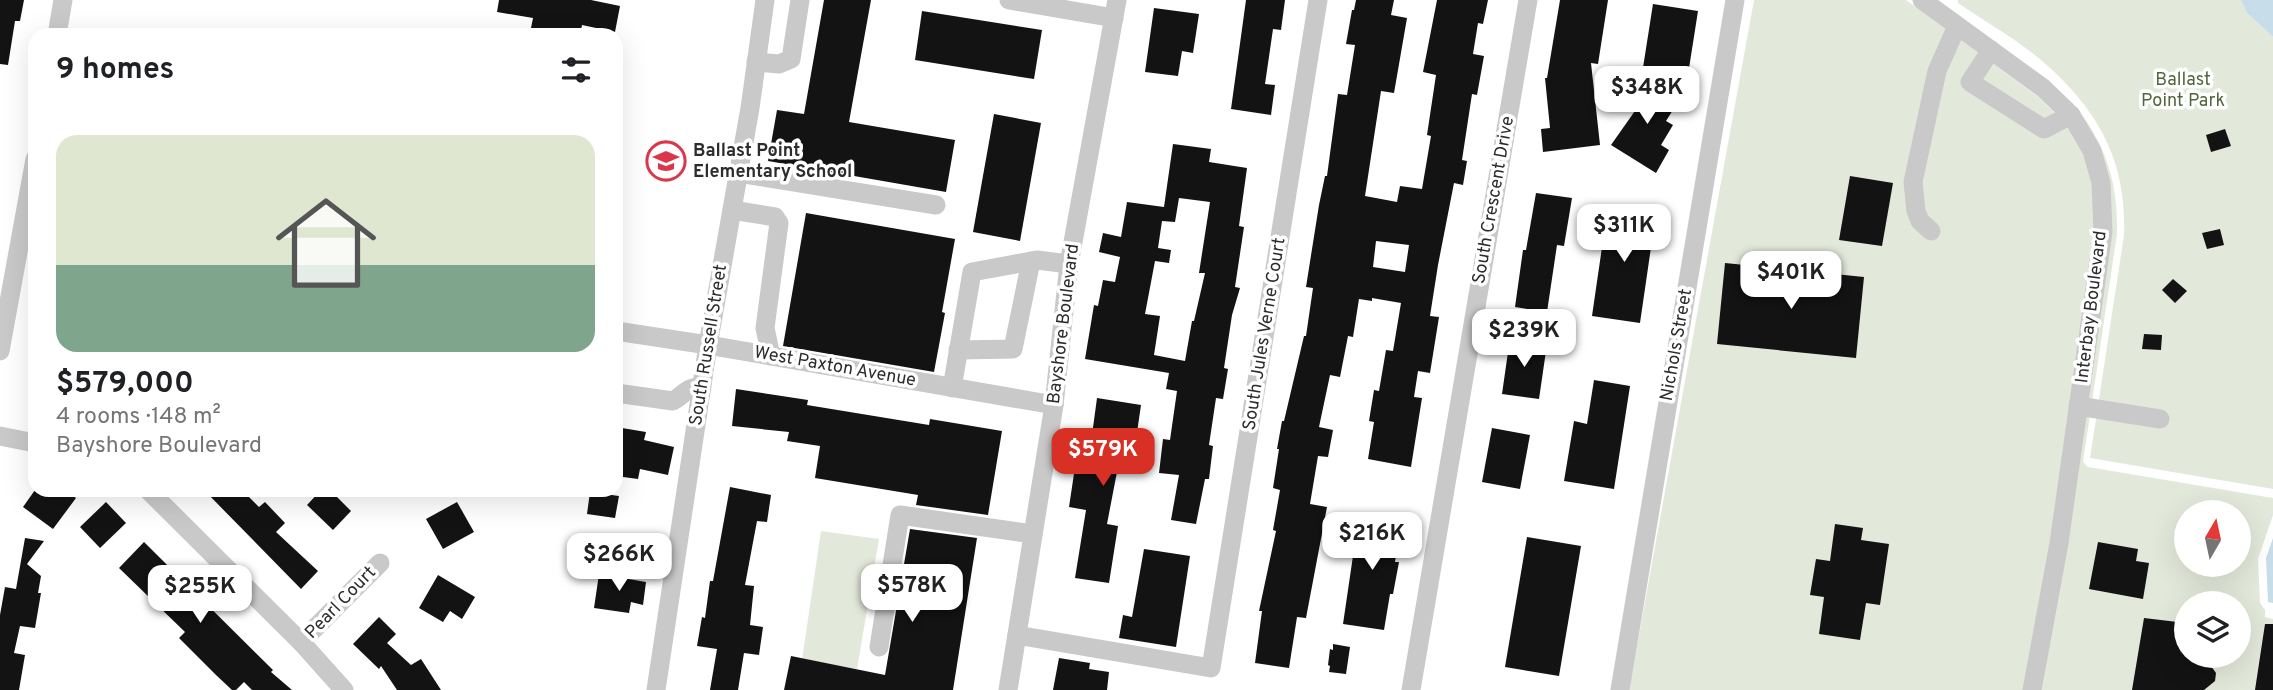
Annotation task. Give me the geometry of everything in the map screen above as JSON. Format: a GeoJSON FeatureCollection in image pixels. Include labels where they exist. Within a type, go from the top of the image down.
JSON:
{"type":"FeatureCollection","features":[{"type":"Feature","properties":{"kind":"street"},"geometry":{"type":"LineString","coordinates":[[58,28],[63,0]]}},
{"type":"Feature","properties":{"kind":"street","name":"South Russell Street"},"geometry":{"type":"LineString","coordinates":[[656,690],[708,345],[765,0]]}},
{"type":"Feature","properties":{"kind":"street"},"geometry":{"type":"LineString","coordinates":[[756,62],[779,64],[791,59],[800,0]]}},
{"type":"Feature","properties":{"kind":"street"},"geometry":{"type":"LineString","coordinates":[[1009,0],[1115,9]]}},
{"type":"Feature","properties":{"kind":"street","name":"South Jules Verne Court"},"geometry":{"type":"LineString","coordinates":[[1017,635],[1211,668],[1318,0]]}},
{"type":"Feature","properties":{"kind":"street","name":"South Crescent Drive"},"geometry":{"type":"LineString","coordinates":[[1411,690],[1528,0]]}},
{"type":"Feature","properties":{"kind":"street","name":"Nichols Street"},"geometry":{"type":"LineString","coordinates":[[1620,690],[1735,0]]}},
{"type":"Feature","properties":{"kind":"street","name":"Interbay Boulevard"},"geometry":{"type":"LineString","coordinates":[[1922,0],[2043,88],[2071,115],[2092,151],[2101,183],[2103,232],[2059,543],[2032,690]]}},
{"type":"Feature","properties":{"kind":"street","name":"Bayshore Boulevard"},"geometry":{"type":"LineString","coordinates":[[1008,690],[1054,405],[1069,264],[1115,9]]}},
{"type":"Feature","properties":{"kind":"street"},"geometry":{"type":"LineString","coordinates":[[1931,231],[1920,221],[1916,211],[1913,182],[1937,71],[1957,26]]}},
{"type":"Feature","properties":{"kind":"street"},"geometry":{"type":"LineString","coordinates":[[1991,50],[1970,82],[2044,129],[2071,115]]}},
{"type":"Feature","properties":{"kind":"street"},"geometry":{"type":"LineString","coordinates":[[738,173],[936,205]]}},
{"type":"Feature","properties":{"kind":"street"},"geometry":{"type":"LineString","coordinates":[[732,210],[775,217],[779,223],[765,328],[771,356]]}},
{"type":"Feature","properties":{"kind":"street"},"geometry":{"type":"LineString","coordinates":[[0,351],[28,237]]}},
{"type":"Feature","properties":{"kind":"street"},"geometry":{"type":"LineString","coordinates":[[952,388],[972,272],[1037,260],[1069,264]]}},
{"type":"Feature","properties":{"kind":"street"},"geometry":{"type":"LineString","coordinates":[[958,350],[1013,349],[1031,261]]}},
{"type":"Feature","properties":{"kind":"street","name":"West Paxton Avenue"},"geometry":{"type":"LineString","coordinates":[[623,332],[1054,405]]}},
{"type":"Feature","properties":{"kind":"street"},"geometry":{"type":"LineString","coordinates":[[623,394],[669,402],[678,399],[687,389],[702,387]]}},
{"type":"Feature","properties":{"kind":"street"},"geometry":{"type":"LineString","coordinates":[[2078,406],[2160,419]]}},
{"type":"Feature","properties":{"kind":"street"},"geometry":{"type":"LineString","coordinates":[[0,436],[28,442]]}},
{"type":"Feature","properties":{"kind":"street"},"geometry":{"type":"LineString","coordinates":[[155,497],[302,642],[344,690]]}},
{"type":"Feature","properties":{"kind":"street"},"geometry":{"type":"LineString","coordinates":[[879,647],[900,514],[1033,534]]}},
{"type":"Feature","properties":{"kind":"street","name":"Pearl Court"},"geometry":{"type":"LineString","coordinates":[[302,642],[380,563]]}},
{"type":"Feature","properties":{"kind":"green space"},"geometry":{"type":"Polygon","coordinates":[[[1754,0],[1906,0],[2037,96],[2064,122],[2084,156],[2092,185],[2094,232],[2050,542],[2023,690],[1629,690],[1754,0]]]}},
{"type":"Feature","properties":{"kind":"green space","name":"Ballast Point Park"},"geometry":{"type":"Polygon","coordinates":[[[1958,0],[2241,0],[2247,13],[2273,37],[2273,489],[2090,458],[2124,235],[2124,208],[2114,160],[2093,118],[2062,79],[2032,53],[1958,3],[1958,0]]]}},
{"type":"Feature","properties":{"kind":"green space"},"geometry":{"type":"Polygon","coordinates":[[[2082,115],[2105,157],[2113,186],[2117,217],[2117,234],[2083,462],[2088,467],[2273,498],[2273,515],[2258,559],[2260,603],[2265,610],[2265,617],[2273,619],[2273,690],[2041,690],[2112,234],[2082,115]]]}},
{"type":"Feature","properties":{"kind":"green space"},"geometry":{"type":"Polygon","coordinates":[[[821,531],[879,539],[857,669],[802,660],[821,531]]]}},
{"type":"Feature","properties":{"kind":"water"},"geometry":{"type":"Polygon","coordinates":[[[2241,0],[2273,0],[2273,37],[2247,13],[2241,0]]]}},
{"type":"Feature","properties":{"kind":"water"},"geometry":{"type":"Polygon","coordinates":[[[2273,538],[2273,603],[2268,602],[2266,558],[2273,538]]]}},
{"type":"Feature","properties":{"kind":"building"},"geometry":{"type":"Polygon","coordinates":[[[0,0],[24,0],[20,21],[15,21],[8,65],[0,64],[0,0]]]}},
{"type":"Feature","properties":{"kind":"building"},"geometry":{"type":"Polygon","coordinates":[[[499,0],[591,0],[620,6],[616,28],[582,25],[581,28],[531,28],[533,18],[497,12],[499,0]]]}},
{"type":"Feature","properties":{"kind":"building"},"geometry":{"type":"Polygon","coordinates":[[[824,0],[871,0],[849,122],[955,140],[946,192],[768,161],[777,110],[804,114],[824,0]]]}},
{"type":"Feature","properties":{"kind":"building"},"geometry":{"type":"Polygon","coordinates":[[[1246,0],[1285,0],[1281,30],[1273,29],[1265,84],[1275,85],[1271,115],[1231,109],[1246,0]]]}},
{"type":"Feature","properties":{"kind":"building"},"geometry":{"type":"Polygon","coordinates":[[[1356,0],[1394,0],[1391,15],[1407,18],[1394,93],[1381,91],[1365,196],[1397,202],[1400,186],[1422,189],[1431,136],[1427,135],[1436,75],[1423,72],[1437,0],[1488,0],[1483,24],[1478,23],[1473,54],[1484,56],[1477,95],[1472,94],[1462,160],[1467,161],[1463,185],[1454,183],[1430,316],[1439,317],[1430,373],[1418,371],[1414,397],[1422,398],[1411,467],[1368,459],[1374,422],[1369,421],[1374,390],[1379,391],[1386,350],[1393,351],[1401,303],[1372,298],[1372,301],[1359,299],[1353,337],[1348,336],[1340,377],[1330,375],[1319,427],[1333,430],[1328,457],[1318,456],[1310,504],[1327,507],[1306,618],[1297,617],[1289,668],[1255,663],[1262,611],[1259,611],[1276,531],[1273,530],[1280,490],[1273,488],[1277,449],[1282,421],[1306,336],[1313,288],[1306,287],[1319,205],[1327,176],[1338,94],[1347,95],[1355,45],[1346,44],[1356,0]],[[1376,241],[1373,267],[1405,272],[1409,245],[1376,241]]]}},
{"type":"Feature","properties":{"kind":"building"},"geometry":{"type":"Polygon","coordinates":[[[1560,0],[1608,0],[1598,64],[1591,63],[1600,145],[1543,152],[1541,129],[1550,128],[1545,78],[1560,0]]]}},
{"type":"Feature","properties":{"kind":"building"},"geometry":{"type":"Polygon","coordinates":[[[1653,4],[1698,11],[1687,81],[1642,74],[1653,4]]]}},
{"type":"Feature","properties":{"kind":"building"},"geometry":{"type":"Polygon","coordinates":[[[1154,8],[1199,14],[1193,53],[1182,51],[1178,76],[1145,72],[1154,8]]]}},
{"type":"Feature","properties":{"kind":"building"},"geometry":{"type":"Polygon","coordinates":[[[922,11],[1042,30],[1034,79],[915,60],[922,11]]]}},
{"type":"Feature","properties":{"kind":"building"},"geometry":{"type":"Polygon","coordinates":[[[1639,78],[1678,102],[1666,121],[1673,125],[1661,145],[1669,150],[1656,173],[1611,145],[1637,108],[1625,101],[1639,78]]]}},
{"type":"Feature","properties":{"kind":"building"},"geometry":{"type":"Polygon","coordinates":[[[994,114],[1041,123],[1020,241],[973,232],[994,114]]]}},
{"type":"Feature","properties":{"kind":"building"},"geometry":{"type":"Polygon","coordinates":[[[2225,129],[2231,146],[2211,152],[2206,135],[2225,129]]]}},
{"type":"Feature","properties":{"kind":"building"},"geometry":{"type":"Polygon","coordinates":[[[1173,144],[1211,149],[1209,162],[1247,168],[1239,226],[1244,227],[1235,287],[1240,288],[1232,315],[1224,368],[1228,369],[1223,399],[1216,398],[1209,445],[1213,446],[1209,479],[1205,479],[1196,524],[1171,520],[1179,475],[1159,473],[1163,439],[1170,440],[1177,391],[1166,389],[1169,373],[1085,359],[1094,305],[1098,306],[1103,280],[1115,282],[1120,257],[1099,252],[1103,233],[1121,237],[1127,202],[1164,207],[1173,144]],[[1179,198],[1175,222],[1162,221],[1158,248],[1171,250],[1169,263],[1155,261],[1145,314],[1160,316],[1154,355],[1185,361],[1205,273],[1199,273],[1210,202],[1179,198]]]}},
{"type":"Feature","properties":{"kind":"building"},"geometry":{"type":"Polygon","coordinates":[[[1850,176],[1893,183],[1882,246],[1839,240],[1850,176]]]}},
{"type":"Feature","properties":{"kind":"building"},"geometry":{"type":"Polygon","coordinates":[[[1536,193],[1572,198],[1564,246],[1557,245],[1547,312],[1515,307],[1523,250],[1526,250],[1536,193]]]}},
{"type":"Feature","properties":{"kind":"building"},"geometry":{"type":"Polygon","coordinates":[[[1608,206],[1656,213],[1640,323],[1592,316],[1608,206]]]}},
{"type":"Feature","properties":{"kind":"building"},"geometry":{"type":"Polygon","coordinates":[[[806,213],[955,239],[934,372],[783,346],[806,213]]]}},
{"type":"Feature","properties":{"kind":"building"},"geometry":{"type":"Polygon","coordinates":[[[2220,229],[2224,245],[2207,249],[2202,233],[2220,229]]]}},
{"type":"Feature","properties":{"kind":"building"},"geometry":{"type":"Polygon","coordinates":[[[1725,263],[1864,277],[1856,358],[1717,344],[1725,263]]]}},
{"type":"Feature","properties":{"kind":"building"},"geometry":{"type":"Polygon","coordinates":[[[2173,279],[2187,291],[2175,303],[2162,290],[2173,279]]]}},
{"type":"Feature","properties":{"kind":"building"},"geometry":{"type":"Polygon","coordinates":[[[2144,334],[2162,335],[2161,350],[2142,349],[2144,334]]]}},
{"type":"Feature","properties":{"kind":"building"},"geometry":{"type":"Polygon","coordinates":[[[1510,338],[1547,344],[1539,399],[1502,394],[1510,338]]]}},
{"type":"Feature","properties":{"kind":"building"},"geometry":{"type":"Polygon","coordinates":[[[1594,380],[1630,386],[1614,489],[1564,481],[1574,421],[1587,424],[1594,380]]]}},
{"type":"Feature","properties":{"kind":"building"},"geometry":{"type":"Polygon","coordinates":[[[736,389],[808,400],[807,405],[929,425],[930,419],[1002,431],[988,515],[916,505],[918,495],[815,478],[820,446],[787,441],[789,432],[732,426],[736,389]]]}},
{"type":"Feature","properties":{"kind":"building"},"geometry":{"type":"Polygon","coordinates":[[[1097,398],[1141,405],[1134,453],[1121,451],[1107,524],[1118,526],[1109,583],[1075,578],[1086,510],[1069,507],[1075,467],[1102,471],[1106,437],[1092,435],[1097,398]]]}},
{"type":"Feature","properties":{"kind":"building"},"geometry":{"type":"Polygon","coordinates":[[[623,428],[646,432],[644,440],[674,447],[668,475],[640,469],[638,479],[623,477],[623,428]]]}},
{"type":"Feature","properties":{"kind":"building"},"geometry":{"type":"Polygon","coordinates":[[[1492,428],[1530,435],[1520,489],[1482,482],[1492,428]]]}},
{"type":"Feature","properties":{"kind":"building"},"geometry":{"type":"Polygon","coordinates":[[[730,487],[771,495],[767,522],[757,521],[745,585],[754,586],[750,625],[763,627],[759,655],[744,653],[738,690],[710,690],[717,649],[697,646],[702,617],[705,618],[710,581],[713,581],[730,487]]]}},
{"type":"Feature","properties":{"kind":"building"},"geometry":{"type":"Polygon","coordinates":[[[30,497],[76,498],[53,529],[23,507],[30,497]]]}},
{"type":"Feature","properties":{"kind":"building"},"geometry":{"type":"Polygon","coordinates":[[[211,497],[249,497],[259,507],[265,502],[285,523],[276,532],[318,571],[301,589],[211,497]]]}},
{"type":"Feature","properties":{"kind":"building"},"geometry":{"type":"Polygon","coordinates":[[[314,497],[337,497],[351,511],[333,530],[307,505],[314,497]]]}},
{"type":"Feature","properties":{"kind":"building"},"geometry":{"type":"Polygon","coordinates":[[[589,497],[619,497],[615,518],[587,514],[589,497]]]}},
{"type":"Feature","properties":{"kind":"building"},"geometry":{"type":"Polygon","coordinates":[[[106,502],[126,523],[100,548],[80,527],[106,502]]]}},
{"type":"Feature","properties":{"kind":"building"},"geometry":{"type":"Polygon","coordinates":[[[457,502],[474,532],[443,549],[426,519],[457,502]]]}},
{"type":"Feature","properties":{"kind":"building"},"geometry":{"type":"Polygon","coordinates":[[[1355,516],[1401,523],[1395,562],[1399,562],[1384,630],[1343,624],[1354,549],[1350,548],[1355,516]]]}},
{"type":"Feature","properties":{"kind":"building"},"geometry":{"type":"Polygon","coordinates":[[[1835,524],[1863,528],[1861,540],[1889,544],[1880,605],[1866,603],[1860,640],[1819,634],[1824,597],[1810,595],[1816,559],[1830,561],[1835,524]]]}},
{"type":"Feature","properties":{"kind":"building"},"geometry":{"type":"Polygon","coordinates":[[[910,529],[977,538],[953,690],[784,690],[791,656],[885,675],[910,529]]]}},
{"type":"Feature","properties":{"kind":"building"},"geometry":{"type":"Polygon","coordinates":[[[1527,537],[1581,546],[1559,676],[1505,667],[1527,537]]]}},
{"type":"Feature","properties":{"kind":"building"},"geometry":{"type":"Polygon","coordinates":[[[25,538],[44,541],[27,564],[41,576],[38,593],[41,593],[35,628],[20,626],[14,653],[25,655],[19,690],[0,690],[0,615],[5,587],[16,589],[25,538]]]}},
{"type":"Feature","properties":{"kind":"building"},"geometry":{"type":"Polygon","coordinates":[[[144,542],[273,670],[271,672],[292,690],[252,690],[244,682],[236,690],[232,690],[179,638],[185,632],[119,568],[144,542]]]}},
{"type":"Feature","properties":{"kind":"building"},"geometry":{"type":"Polygon","coordinates":[[[2098,542],[2138,549],[2136,561],[2149,563],[2143,599],[2089,589],[2098,542]]]}},
{"type":"Feature","properties":{"kind":"building"},"geometry":{"type":"Polygon","coordinates":[[[1144,549],[1190,556],[1176,647],[1119,638],[1123,615],[1132,617],[1144,549]]]}},
{"type":"Feature","properties":{"kind":"building"},"geometry":{"type":"Polygon","coordinates":[[[599,574],[646,582],[643,605],[631,602],[629,613],[594,608],[599,574]]]}},
{"type":"Feature","properties":{"kind":"building"},"geometry":{"type":"Polygon","coordinates":[[[438,575],[475,597],[462,619],[450,611],[443,622],[419,608],[438,575]]]}},
{"type":"Feature","properties":{"kind":"building"},"geometry":{"type":"Polygon","coordinates":[[[379,617],[396,634],[387,643],[411,665],[421,659],[441,690],[397,690],[381,666],[379,669],[353,644],[379,617]]]}},
{"type":"Feature","properties":{"kind":"building"},"geometry":{"type":"Polygon","coordinates":[[[2144,618],[2174,622],[2174,668],[2212,668],[2216,673],[2215,681],[2204,690],[2132,690],[2144,618]]]}},
{"type":"Feature","properties":{"kind":"building"},"geometry":{"type":"Polygon","coordinates":[[[2265,624],[2273,624],[2273,690],[2255,690],[2265,624]]]}},
{"type":"Feature","properties":{"kind":"building"},"geometry":{"type":"Polygon","coordinates":[[[1333,644],[1350,647],[1346,674],[1329,672],[1330,649],[1333,650],[1333,644]]]}},
{"type":"Feature","properties":{"kind":"building"},"geometry":{"type":"Polygon","coordinates":[[[1059,658],[1090,663],[1089,669],[1109,672],[1107,690],[1053,690],[1059,658]]]}},
{"type":"Feature","properties":{"kind":"place","name":"Ballast Point Elementary School"},"geometry":{"type":"Point","coordinates":[666,161]}}]}
